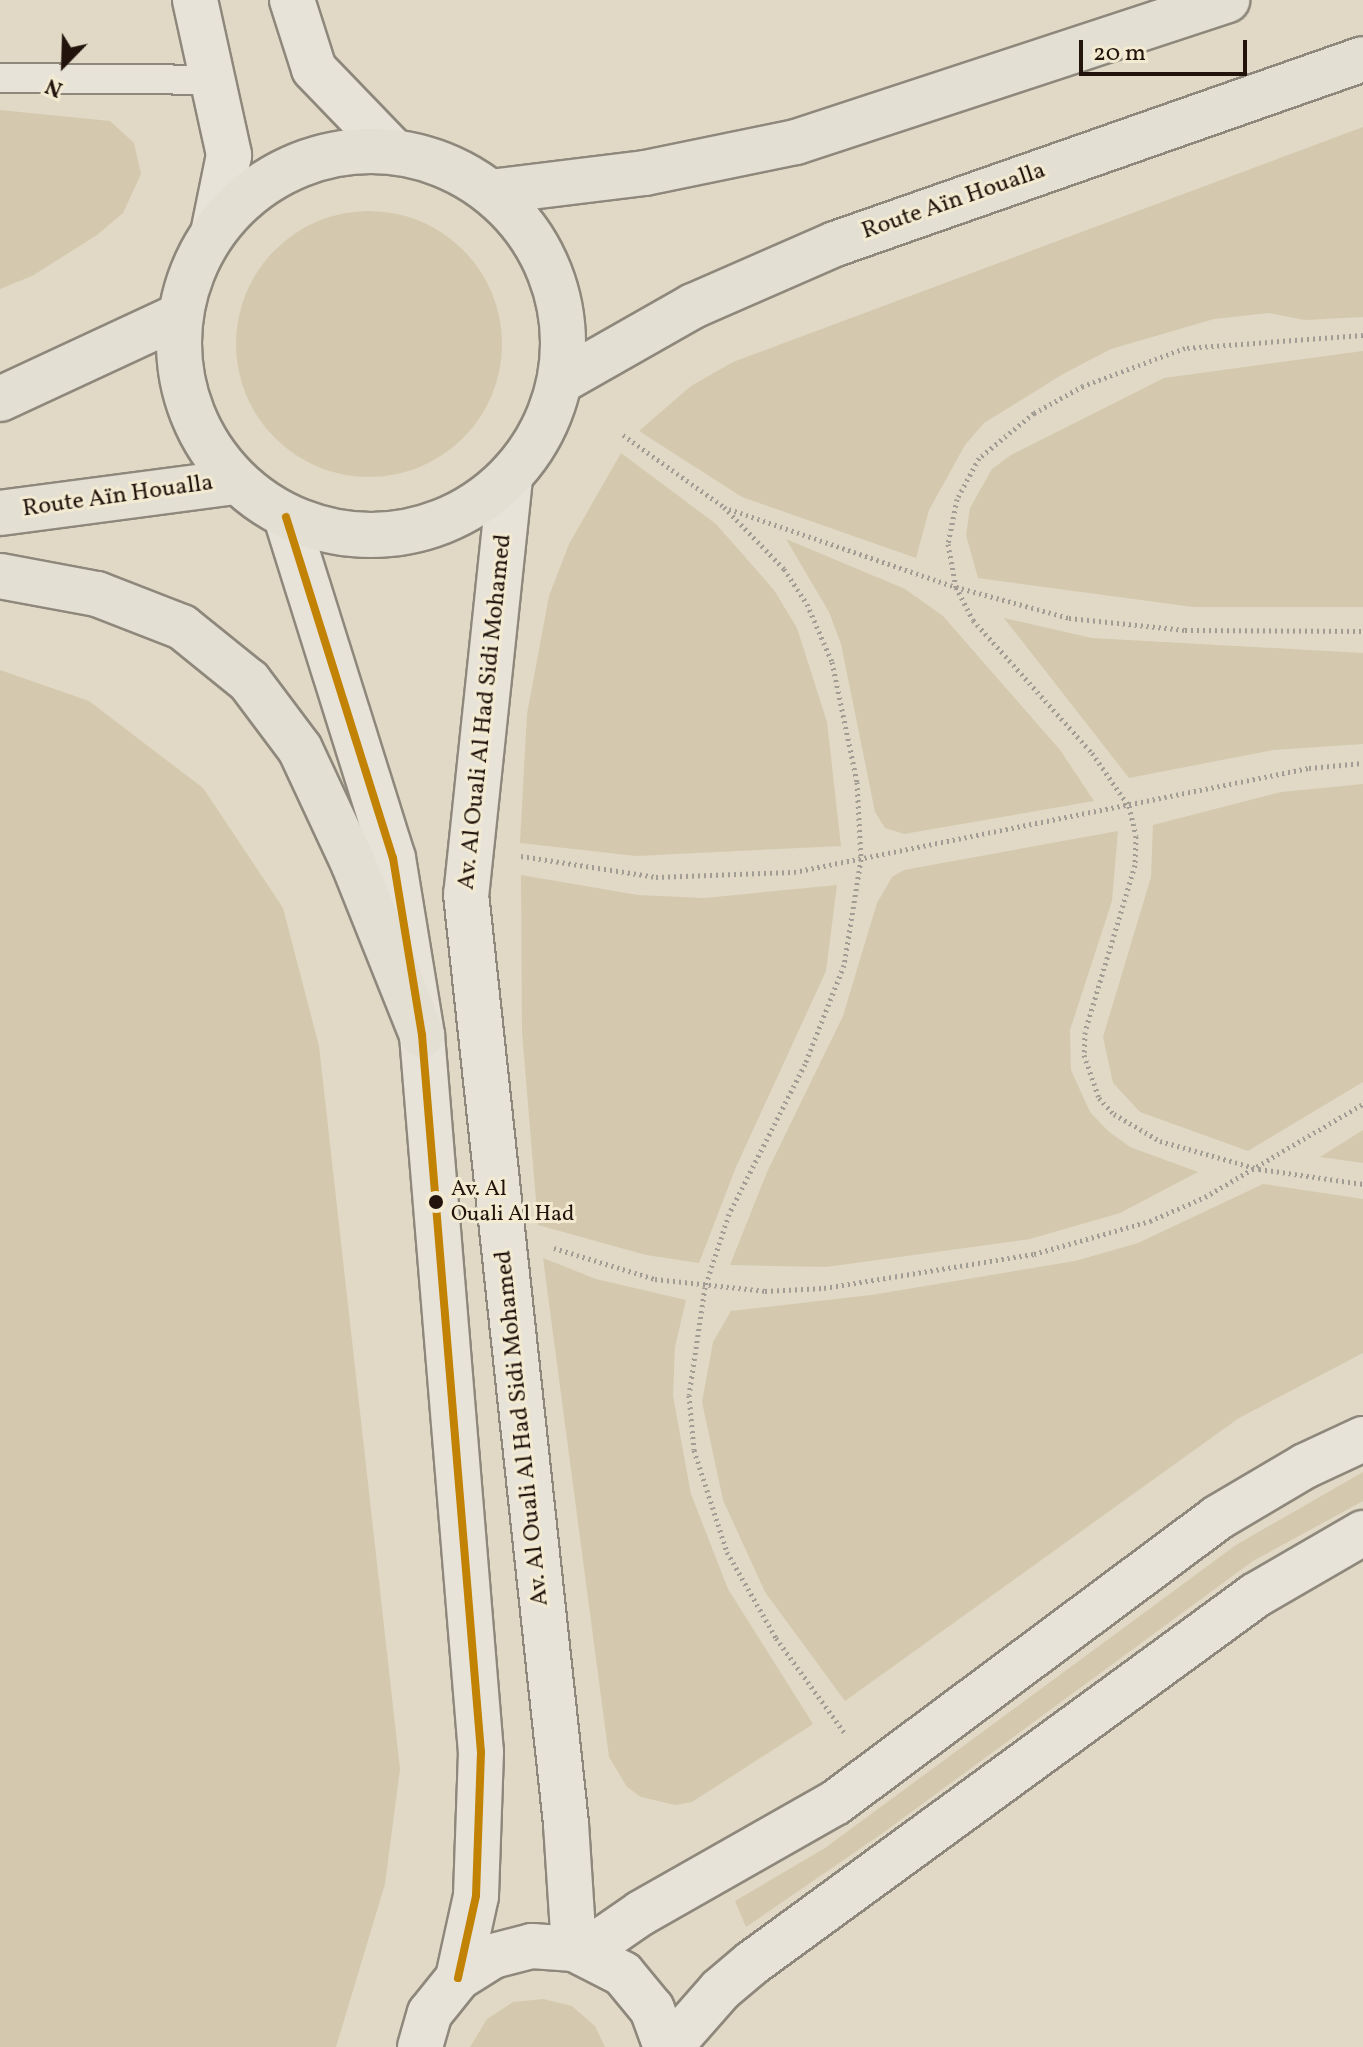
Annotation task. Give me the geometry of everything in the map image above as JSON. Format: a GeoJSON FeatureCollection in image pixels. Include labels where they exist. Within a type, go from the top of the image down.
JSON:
{"type":"FeatureCollection","features":[{"type":"Feature","properties":{"kind":"highway"},"geometry":{"type":"LineString","coordinates":[[490,192],[645,173],[796,142],[1227,0]]}},
{"type":"Feature","properties":{"kind":"highway","name":"Route Aïn Houalla"},"geometry":{"type":"LineString","coordinates":[[561,381],[693,306],[835,244],[1363,59]]}},
{"type":"Feature","properties":{"kind":"highway"},"geometry":{"type":"LineString","coordinates":[[341,152],[394,152],[445,165],[490,192],[527,230],[552,276],[564,328],[561,381],[543,433],[510,478],[462,515],[404,534],[343,535],[286,517],[236,482],[199,434],[180,376],[179,316],[191,270],[214,229],[247,195],[291,167],[341,152]]}},
{"type":"Feature","properties":{"kind":"highway"},"geometry":{"type":"LineString","coordinates":[[0,399],[179,316]]}},
{"type":"Feature","properties":{"kind":"highway","name":"Route Aïn Houalla"},"geometry":{"type":"LineString","coordinates":[[0,513],[236,482]]}},
{"type":"Feature","properties":{"kind":"highway"},"geometry":{"type":"LineString","coordinates":[[0,576],[97,594],[182,627],[249,681],[300,749],[354,865],[422,1035]]}},
{"type":"Feature","properties":{"kind":"street"},"geometry":{"type":"LineString","coordinates":[[195,0],[229,155],[214,229]]}},
{"type":"Feature","properties":{"kind":"street"},"geometry":{"type":"LineString","coordinates":[[292,0],[314,69],[394,152]]}},
{"type":"Feature","properties":{"kind":"street","name":"Av. Al Ouali Al Had Sidi Mohamed"},"geometry":{"type":"LineString","coordinates":[[510,478],[466,894],[579,1951]]}},
{"type":"Feature","properties":{"kind":"street"},"geometry":{"type":"LineString","coordinates":[[286,517],[393,858],[422,1035],[481,1752],[476,1896],[458,1978]]}},
{"type":"Feature","properties":{"kind":"street"},"geometry":{"type":"LineString","coordinates":[[579,1951],[835,1803],[1217,1518],[1363,1439]]}},
{"type":"Feature","properties":{"kind":"street"},"geometry":{"type":"LineString","coordinates":[[420,2047],[430,2013],[458,1978],[506,1952],[532,1946],[579,1951],[623,1974],[652,2009],[668,2047],[692,2019],[752,1963],[1256,1595],[1363,1533]]}},
{"type":"Feature","properties":{"kind":"lane"},"geometry":{"type":"LineString","coordinates":[[0,78],[211,80]]}},
{"type":"Feature","properties":{"kind":"path"},"geometry":{"type":"LineString","coordinates":[[1363,335],[1185,348],[1108,375],[1034,413],[991,443],[957,499],[948,544],[956,587],[973,620],[1092,753],[1129,806],[1136,836],[1135,865],[1085,1032],[1088,1077],[1099,1098],[1133,1127],[1160,1141],[1259,1169],[1363,1184]]}},
{"type":"Feature","properties":{"kind":"path"},"geometry":{"type":"LineString","coordinates":[[623,435],[724,507],[784,569],[821,633],[832,662],[857,782],[861,859],[856,912],[828,1015],[729,1214],[705,1287],[689,1395],[694,1450],[707,1503],[748,1594],[847,1736]]}},
{"type":"Feature","properties":{"kind":"path"},"geometry":{"type":"LineString","coordinates":[[724,507],[1012,606],[1126,626],[1363,631]]}},
{"type":"Feature","properties":{"kind":"path"},"geometry":{"type":"LineString","coordinates":[[505,853],[656,877],[794,872],[1309,768],[1363,763]]}},
{"type":"Feature","properties":{"kind":"path"},"geometry":{"type":"LineString","coordinates":[[543,1244],[607,1266],[705,1287],[824,1288],[1034,1254],[1150,1221],[1259,1169],[1363,1104]]}},
{"type":"Feature","properties":{"kind":"shaded area"},"geometry":{"type":"Polygon","coordinates":[[[0,110],[110,121],[134,143],[141,174],[123,213],[97,235],[32,276],[0,289],[0,110]]]}},
{"type":"Feature","properties":{"kind":"shaded area"},"geometry":{"type":"Polygon","coordinates":[[[1363,127],[1363,317],[1305,320],[1269,313],[1214,319],[1111,349],[1063,374],[984,423],[965,445],[929,510],[916,558],[742,497],[639,431],[691,386],[733,362],[1363,127]]]}},
{"type":"Feature","properties":{"kind":"shaded area"},"geometry":{"type":"Polygon","coordinates":[[[369,211],[395,214],[420,222],[443,234],[463,250],[479,270],[491,293],[499,318],[502,344],[499,370],[491,395],[479,418],[463,438],[443,454],[420,466],[395,474],[369,477],[343,474],[318,466],[295,454],[275,438],[259,418],[247,395],[239,370],[236,344],[239,318],[247,293],[259,270],[275,250],[295,234],[318,222],[343,214],[369,211]]]}},
{"type":"Feature","properties":{"kind":"shaded area"},"geometry":{"type":"Polygon","coordinates":[[[1363,351],[1363,607],[1193,607],[978,578],[966,535],[970,508],[992,469],[1011,455],[1164,378],[1363,351]]]}},
{"type":"Feature","properties":{"kind":"shaded area"},"geometry":{"type":"Polygon","coordinates":[[[621,453],[716,524],[774,590],[797,628],[827,722],[841,846],[636,856],[520,843],[527,714],[549,596],[569,544],[621,453]]]}},
{"type":"Feature","properties":{"kind":"shaded area"},"geometry":{"type":"Polygon","coordinates":[[[786,539],[905,589],[943,616],[1060,750],[1094,801],[904,834],[885,828],[875,812],[841,644],[829,612],[786,539]]]}},
{"type":"Feature","properties":{"kind":"shaded area"},"geometry":{"type":"Polygon","coordinates":[[[1004,618],[1092,638],[1363,653],[1363,744],[1273,750],[1129,778],[1004,618]]]}},
{"type":"Feature","properties":{"kind":"shaded area"},"geometry":{"type":"Polygon","coordinates":[[[0,670],[89,701],[203,788],[283,908],[319,1046],[400,1769],[385,1884],[336,2047],[0,2047],[0,670]]]}},
{"type":"Feature","properties":{"kind":"shaded area"},"geometry":{"type":"Polygon","coordinates":[[[1363,784],[1363,1082],[1248,1151],[1140,1112],[1113,1083],[1103,1037],[1151,877],[1153,825],[1281,792],[1363,784]]]}},
{"type":"Feature","properties":{"kind":"shaded area"},"geometry":{"type":"Polygon","coordinates":[[[1118,831],[1112,901],[1070,1030],[1071,1070],[1090,1112],[1108,1131],[1130,1147],[1198,1172],[1120,1213],[1030,1239],[826,1267],[730,1265],[767,1172],[843,1016],[877,903],[892,877],[904,870],[1118,831]]]}},
{"type":"Feature","properties":{"kind":"shaded area"},"geometry":{"type":"Polygon","coordinates":[[[521,875],[638,895],[704,898],[837,885],[826,971],[736,1167],[699,1263],[646,1255],[538,1225],[522,1032],[521,875]]]}},
{"type":"Feature","properties":{"kind":"shaded area"},"geometry":{"type":"Polygon","coordinates":[[[1363,1130],[1363,1163],[1320,1157],[1363,1130]]]}},
{"type":"Feature","properties":{"kind":"shaded area"},"geometry":{"type":"Polygon","coordinates":[[[1263,1184],[1363,1199],[1363,1353],[1239,1418],[845,1701],[765,1592],[723,1500],[702,1402],[713,1342],[731,1311],[871,1295],[1075,1261],[1138,1243],[1263,1184]]]}},
{"type":"Feature","properties":{"kind":"shaded area"},"geometry":{"type":"Polygon","coordinates":[[[543,1258],[596,1279],[686,1300],[675,1347],[673,1396],[691,1494],[728,1589],[813,1724],[692,1802],[675,1805],[641,1797],[627,1787],[609,1757],[543,1258]]]}},
{"type":"Feature","properties":{"kind":"shaded area"},"geometry":{"type":"Polygon","coordinates":[[[1363,1472],[1363,1501],[1253,1561],[880,1835],[746,1927],[735,1901],[825,1848],[1236,1545],[1363,1472]]]}},
{"type":"Feature","properties":{"kind":"shaded area"},"geometry":{"type":"Polygon","coordinates":[[[543,1999],[572,2006],[595,2026],[605,2047],[470,2047],[487,2019],[513,2002],[543,1999]]]}},
{"type":"Feature","properties":{"kind":"transit line"},"geometry":{"type":"LineString","coordinates":[[286,517],[393,858],[422,1035],[481,1752],[476,1896],[458,1978]]}},
{"type":"Feature","properties":{"kind":"place","name":"Av. Al Ouali Al Had"},"geometry":{"type":"Point","coordinates":[436,1202]}}]}
